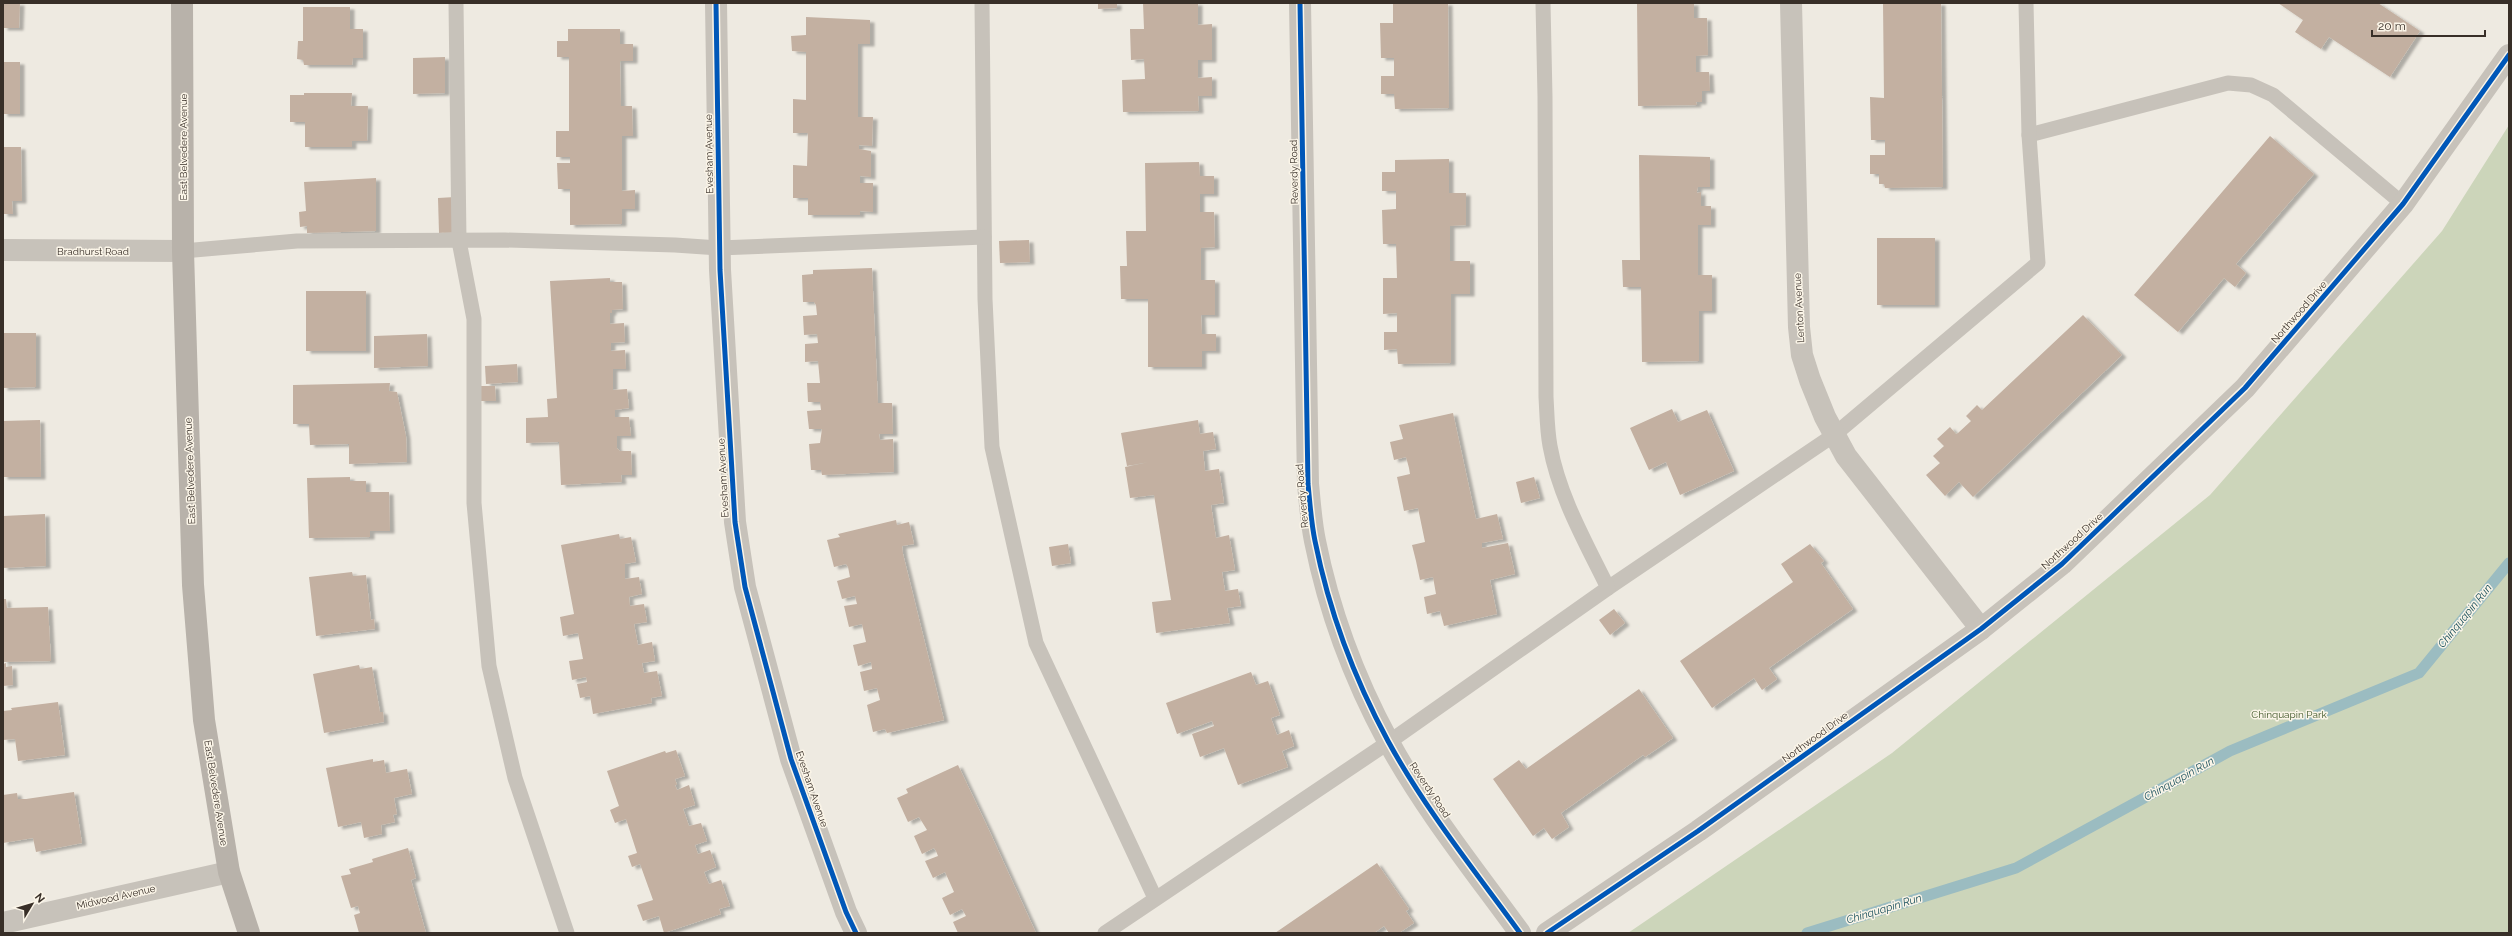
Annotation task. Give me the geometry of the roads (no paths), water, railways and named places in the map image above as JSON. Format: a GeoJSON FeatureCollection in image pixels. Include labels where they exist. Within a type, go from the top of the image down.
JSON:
{"type":"FeatureCollection","features":[{"type":"Feature","properties":{"kind":"main road","name":"East Belvedere Avenue"},"geometry":{"type":"LineString","coordinates":[[182,3],[183,252],[193,585],[204,720],[229,872],[249,933]]}},
{"type":"Feature","properties":{"kind":"street","name":"Evesham Avenue"},"geometry":{"type":"LineString","coordinates":[[716,3],[719,248],[734,522],[745,587],[792,759],[846,912],[856,933]]}},
{"type":"Feature","properties":{"kind":"street","name":"Reverdy Road"},"geometry":{"type":"LineString","coordinates":[[1300,3],[1308,484],[1314,539],[1328,598],[1344,647],[1389,742],[1420,794],[1520,933]]}},
{"type":"Feature","properties":{"kind":"street","name":"Lenton Avenue"},"geometry":{"type":"LineString","coordinates":[[1791,3],[1799,327],[1802,354],[1810,380],[1834,435],[1846,456],[1981,629]]}},
{"type":"Feature","properties":{"kind":"street","name":"Northwood Drive"},"geometry":{"type":"LineString","coordinates":[[1547,933],[1698,831],[1981,629],[2062,564],[2244,388],[2403,204],[2509,55]]}},
{"type":"Feature","properties":{"kind":"street","name":"Bradhurst Road"},"geometry":{"type":"LineString","coordinates":[[3,250],[183,252]]}},
{"type":"Feature","properties":{"kind":"street","name":"Midwood Avenue"},"geometry":{"type":"LineString","coordinates":[[3,923],[229,872]]}},
{"type":"Feature","properties":{"kind":"lane"},"geometry":{"type":"LineString","coordinates":[[456,3],[459,241],[474,319],[474,503],[488,666],[515,778],[567,933]]}},
{"type":"Feature","properties":{"kind":"lane"},"geometry":{"type":"LineString","coordinates":[[982,3],[984,237],[992,447],[1036,643],[1155,898]]}},
{"type":"Feature","properties":{"kind":"lane"},"geometry":{"type":"LineString","coordinates":[[1543,3],[1546,97],[1546,397],[1550,446],[1561,484],[1579,530],[1608,588]]}},
{"type":"Feature","properties":{"kind":"lane"},"geometry":{"type":"LineString","coordinates":[[1105,933],[1389,742],[1608,588],[1834,435],[2038,263],[2030,134],[2026,3]]}},
{"type":"Feature","properties":{"kind":"lane"},"geometry":{"type":"LineString","coordinates":[[2030,134],[2228,83],[2251,85],[2273,95],[2403,204]]}},
{"type":"Feature","properties":{"kind":"lane"},"geometry":{"type":"LineString","coordinates":[[183,252],[297,241],[459,241],[675,245],[719,248],[984,237]]}},
{"type":"Feature","properties":{"kind":"waterway","name":"Chinquapin Run"},"geometry":{"type":"LineString","coordinates":[[1807,933],[2016,868],[2230,751],[2419,673],[2509,563]]}},
{"type":"Feature","properties":{"kind":"park label","name":"Chinquapin Park"},"geometry":{"type":"Point","coordinates":[2289,714]}}]}
